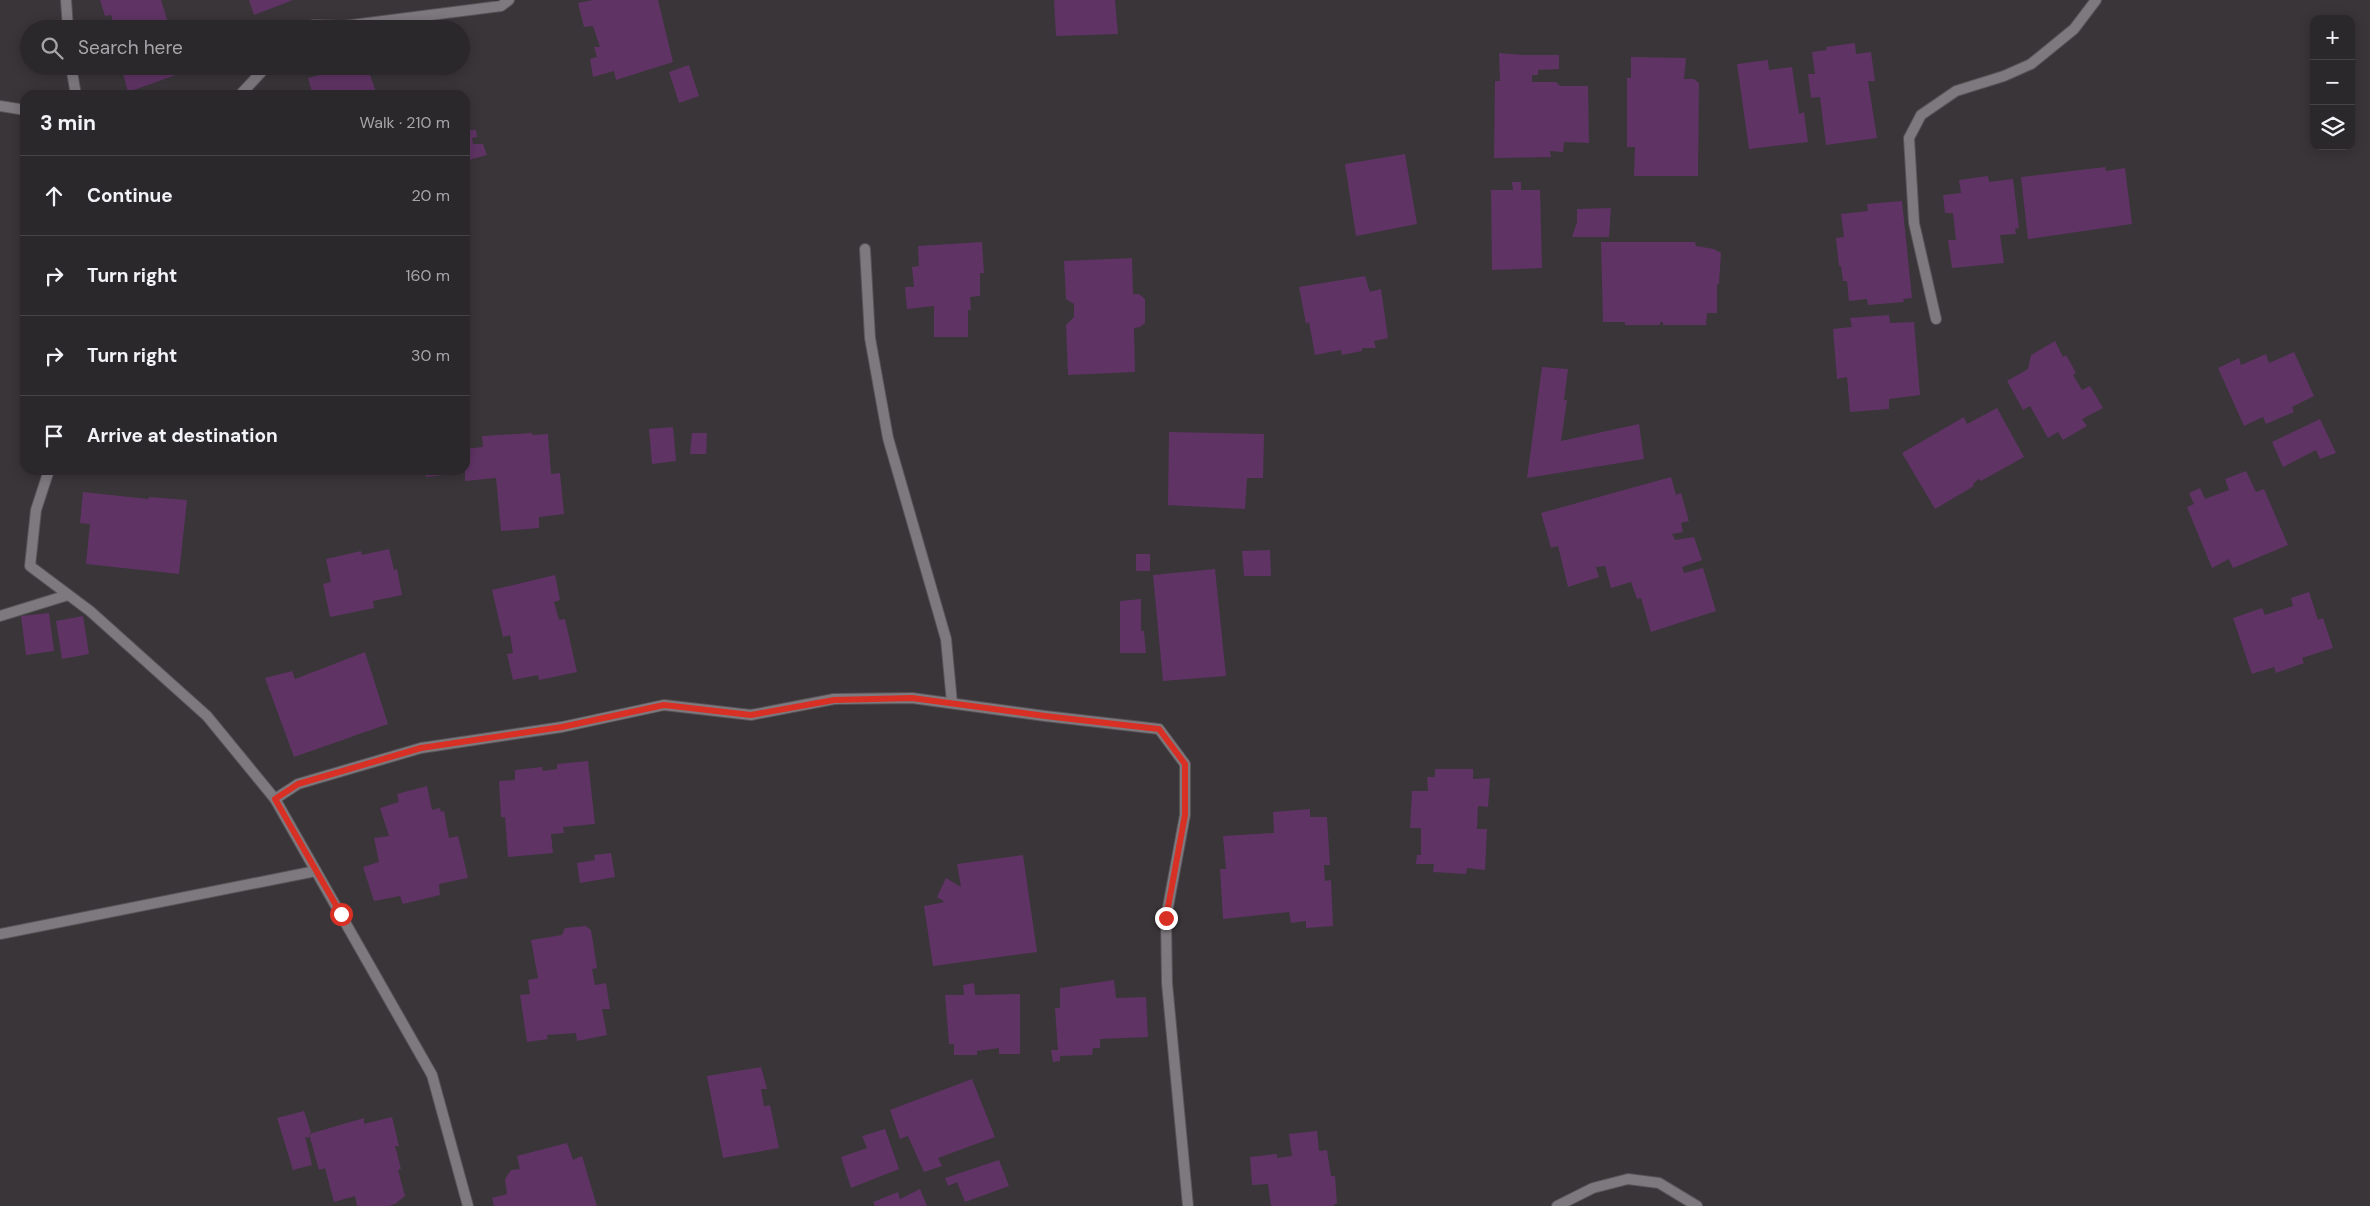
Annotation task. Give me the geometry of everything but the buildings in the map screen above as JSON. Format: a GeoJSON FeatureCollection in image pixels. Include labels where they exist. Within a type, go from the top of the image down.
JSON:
{"type":"FeatureCollection","features":[{"type":"Feature","properties":{"kind":"street"},"geometry":{"type":"LineString","coordinates":[[66,0],[67,20]]}},
{"type":"Feature","properties":{"kind":"street"},"geometry":{"type":"LineString","coordinates":[[391,20],[501,6],[509,0]]}},
{"type":"Feature","properties":{"kind":"street"},"geometry":{"type":"LineString","coordinates":[[1936,319],[1914,223],[1909,138],[1921,115],[1956,91],[2004,76],[2031,64],[2074,29],[2096,0]]}},
{"type":"Feature","properties":{"kind":"street"},"geometry":{"type":"LineString","coordinates":[[73,75],[75,90]]}},
{"type":"Feature","properties":{"kind":"street"},"geometry":{"type":"LineString","coordinates":[[245,90],[259,75]]}},
{"type":"Feature","properties":{"kind":"street"},"geometry":{"type":"LineString","coordinates":[[0,106],[20,109]]}},
{"type":"Feature","properties":{"kind":"street"},"geometry":{"type":"LineString","coordinates":[[865,249],[870,338],[888,438],[946,639],[952,703]]}},
{"type":"Feature","properties":{"kind":"street"},"geometry":{"type":"LineString","coordinates":[[47,475],[36,510],[30,566],[90,611],[207,716],[275,799],[432,1075],[468,1206]]}},
{"type":"Feature","properties":{"kind":"street"},"geometry":{"type":"LineString","coordinates":[[0,616],[68,595]]}},
{"type":"Feature","properties":{"kind":"street"},"geometry":{"type":"LineString","coordinates":[[275,799],[298,784],[421,748],[562,727],[664,705],[751,715],[834,700],[912,698],[1159,729],[1185,764],[1185,815],[1166,918],[1168,984],[1188,1206]]}},
{"type":"Feature","properties":{"kind":"street"},"geometry":{"type":"LineString","coordinates":[[0,934],[316,871]]}},
{"type":"Feature","properties":{"kind":"street"},"geometry":{"type":"LineString","coordinates":[[1557,1206],[1593,1188],[1628,1179],[1659,1182],[1697,1206]]}},
{"type":"Feature","properties":{"kind":"route"},"geometry":{"type":"LineString","coordinates":[[341,914],[275,799],[298,784],[421,748],[562,727],[664,705],[751,715],[834,700],[912,698],[1159,729],[1185,764],[1185,815],[1166,918]]}}]}
